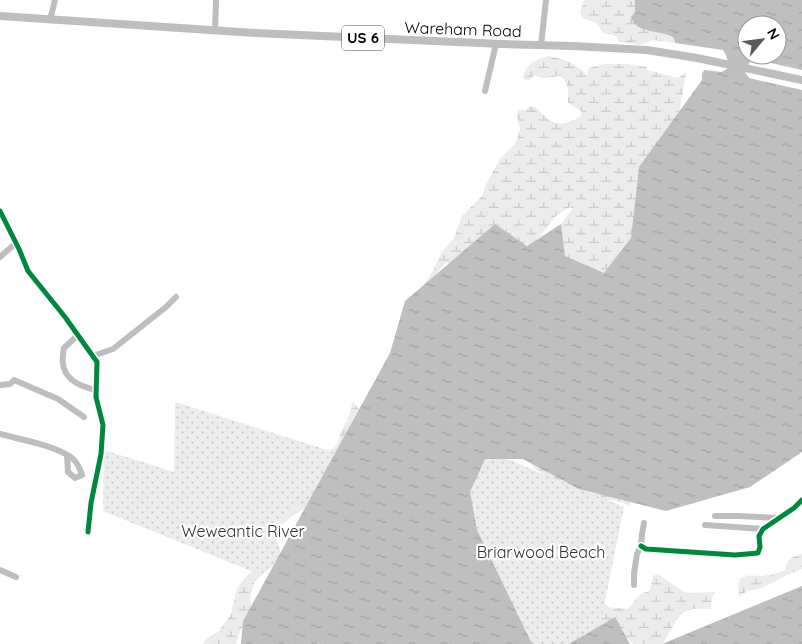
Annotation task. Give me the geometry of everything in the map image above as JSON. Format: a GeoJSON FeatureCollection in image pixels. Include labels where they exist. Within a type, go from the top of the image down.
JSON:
{"type":"FeatureCollection","features":[{"type":"Feature","properties":{"kind":"main road","name":"Wareham Road"},"geometry":{"type":"LineString","coordinates":[[0,16],[215,31],[647,50],[683,55],[802,80]]}},
{"type":"Feature","properties":{"kind":"street"},"geometry":{"type":"LineString","coordinates":[[50,20],[56,0]]}},
{"type":"Feature","properties":{"kind":"street"},"geometry":{"type":"LineString","coordinates":[[215,31],[216,0]]}},
{"type":"Feature","properties":{"kind":"street"},"geometry":{"type":"LineString","coordinates":[[541,46],[546,0]]}},
{"type":"Feature","properties":{"kind":"street"},"geometry":{"type":"LineString","coordinates":[[485,91],[496,44]]}},
{"type":"Feature","properties":{"kind":"street"},"geometry":{"type":"LineString","coordinates":[[0,211],[28,271],[65,317],[97,362],[96,397],[103,425],[102,454],[91,503],[88,532]]}},
{"type":"Feature","properties":{"kind":"street"},"geometry":{"type":"LineString","coordinates":[[0,257],[16,243]]}},
{"type":"Feature","properties":{"kind":"street"},"geometry":{"type":"LineString","coordinates":[[93,356],[113,349],[176,297]]}},
{"type":"Feature","properties":{"kind":"street"},"geometry":{"type":"LineString","coordinates":[[78,335],[64,348],[62,364],[65,372],[71,379],[85,388],[96,390]]}},
{"type":"Feature","properties":{"kind":"street"},"geometry":{"type":"LineString","coordinates":[[0,385],[10,384],[14,380],[58,399],[84,417]]}},
{"type":"Feature","properties":{"kind":"street"},"geometry":{"type":"LineString","coordinates":[[0,434],[56,449],[67,455]]}},
{"type":"Feature","properties":{"kind":"street"},"geometry":{"type":"LineString","coordinates":[[641,546],[646,549],[735,555],[758,553],[760,547],[759,536],[763,529],[781,518],[802,500]]}},
{"type":"Feature","properties":{"kind":"street"},"geometry":{"type":"LineString","coordinates":[[715,516],[781,518]]}},
{"type":"Feature","properties":{"kind":"street"},"geometry":{"type":"LineString","coordinates":[[634,585],[637,554],[641,546],[644,523]]}},
{"type":"Feature","properties":{"kind":"street"},"geometry":{"type":"LineString","coordinates":[[705,524],[763,529]]}},
{"type":"Feature","properties":{"kind":"street"},"geometry":{"type":"LineString","coordinates":[[0,570],[16,577]]}},
{"type":"Feature","properties":{"kind":"green space"},"geometry":{"type":"Polygon","coordinates":[[[584,0],[635,0],[635,12],[648,30],[667,34],[674,38],[675,43],[653,40],[640,45],[619,42],[616,36],[603,33],[596,23],[583,18],[580,13],[584,0]]]}},
{"type":"Feature","properties":{"kind":"green space"},"geometry":{"type":"Polygon","coordinates":[[[548,56],[569,62],[587,75],[589,68],[604,64],[628,64],[647,67],[647,70],[678,78],[686,72],[679,115],[635,233],[615,277],[577,273],[560,250],[560,227],[572,210],[570,207],[556,216],[538,239],[530,245],[522,244],[504,230],[495,228],[450,263],[446,263],[418,294],[434,269],[441,253],[454,238],[462,216],[482,196],[486,184],[500,159],[517,140],[520,129],[517,116],[518,110],[535,107],[548,119],[560,124],[581,116],[581,111],[568,102],[567,85],[561,76],[545,78],[535,75],[528,81],[523,78],[529,66],[535,61],[548,56]]]}},
{"type":"Feature","properties":{"kind":"green space"},"geometry":{"type":"Polygon","coordinates":[[[353,401],[360,410],[313,508],[302,510],[291,517],[281,526],[276,536],[279,554],[278,561],[255,581],[250,599],[252,608],[250,618],[241,629],[236,644],[203,644],[206,639],[218,632],[231,614],[237,588],[258,567],[270,536],[328,452],[338,443],[353,401]]]}},
{"type":"Feature","properties":{"kind":"green space","name":"Weweantic River"},"geometry":{"type":"Polygon","coordinates":[[[175,402],[340,454],[328,497],[304,503],[290,510],[281,523],[278,532],[277,540],[280,553],[278,558],[261,575],[103,511],[104,450],[174,472],[175,402]]]}},
{"type":"Feature","properties":{"kind":"green space"},"geometry":{"type":"Polygon","coordinates":[[[497,450],[510,450],[527,457],[493,460],[492,466],[479,476],[477,486],[479,490],[492,475],[499,489],[504,494],[520,494],[527,486],[538,498],[548,503],[569,509],[594,510],[608,514],[606,519],[589,525],[592,533],[609,547],[610,552],[601,587],[602,601],[608,607],[627,609],[638,597],[649,591],[653,576],[658,574],[684,592],[715,592],[712,598],[711,609],[691,609],[682,613],[662,644],[633,644],[621,632],[614,630],[609,632],[599,644],[525,644],[517,604],[531,593],[530,587],[535,569],[532,559],[527,552],[513,551],[506,545],[525,533],[510,528],[494,516],[476,494],[475,512],[483,543],[476,535],[467,516],[467,486],[471,476],[483,459],[497,450]]]}},
{"type":"Feature","properties":{"kind":"green space","name":"Briarwood Beach"},"geometry":{"type":"Polygon","coordinates":[[[492,455],[512,461],[624,507],[599,631],[580,644],[505,644],[473,574],[467,464],[492,455]]]}},
{"type":"Feature","properties":{"kind":"green space"},"geometry":{"type":"Polygon","coordinates":[[[527,457],[542,459],[560,467],[581,488],[590,493],[628,498],[631,506],[616,501],[585,498],[534,468],[527,457]]]}},
{"type":"Feature","properties":{"kind":"green space"},"geometry":{"type":"Polygon","coordinates":[[[802,554],[802,569],[762,588],[747,591],[739,597],[738,587],[740,579],[747,576],[767,576],[779,573],[785,570],[789,560],[802,554]]]}},
{"type":"Feature","properties":{"kind":"water"},"geometry":{"type":"Polygon","coordinates":[[[635,0],[802,0],[802,70],[780,65],[787,65],[787,15],[737,15],[737,65],[748,65],[745,72],[749,78],[802,90],[802,452],[750,487],[666,511],[579,489],[523,459],[485,459],[470,492],[477,530],[532,644],[241,644],[243,621],[390,353],[405,301],[495,224],[527,246],[561,224],[565,256],[604,273],[631,238],[639,167],[702,80],[704,70],[721,72],[727,69],[728,64],[723,50],[675,43],[674,38],[669,35],[638,27],[631,17],[635,12],[635,0]]]}},
{"type":"Feature","properties":{"kind":"water"},"geometry":{"type":"Polygon","coordinates":[[[802,586],[802,644],[662,644],[802,586]]]}},
{"type":"Feature","properties":{"kind":"water"},"geometry":{"type":"Polygon","coordinates":[[[615,617],[630,644],[569,644],[615,617]]]}},
{"type":"Feature","properties":{"kind":"cycle path"},"geometry":{"type":"LineString","coordinates":[[0,211],[28,271],[65,317],[97,362],[96,397],[103,425],[101,454],[91,503],[88,532]]}},
{"type":"Feature","properties":{"kind":"cycle path"},"geometry":{"type":"LineString","coordinates":[[641,546],[646,549],[735,555],[758,553],[760,547],[759,536],[763,529],[794,508],[802,500]]}}]}
